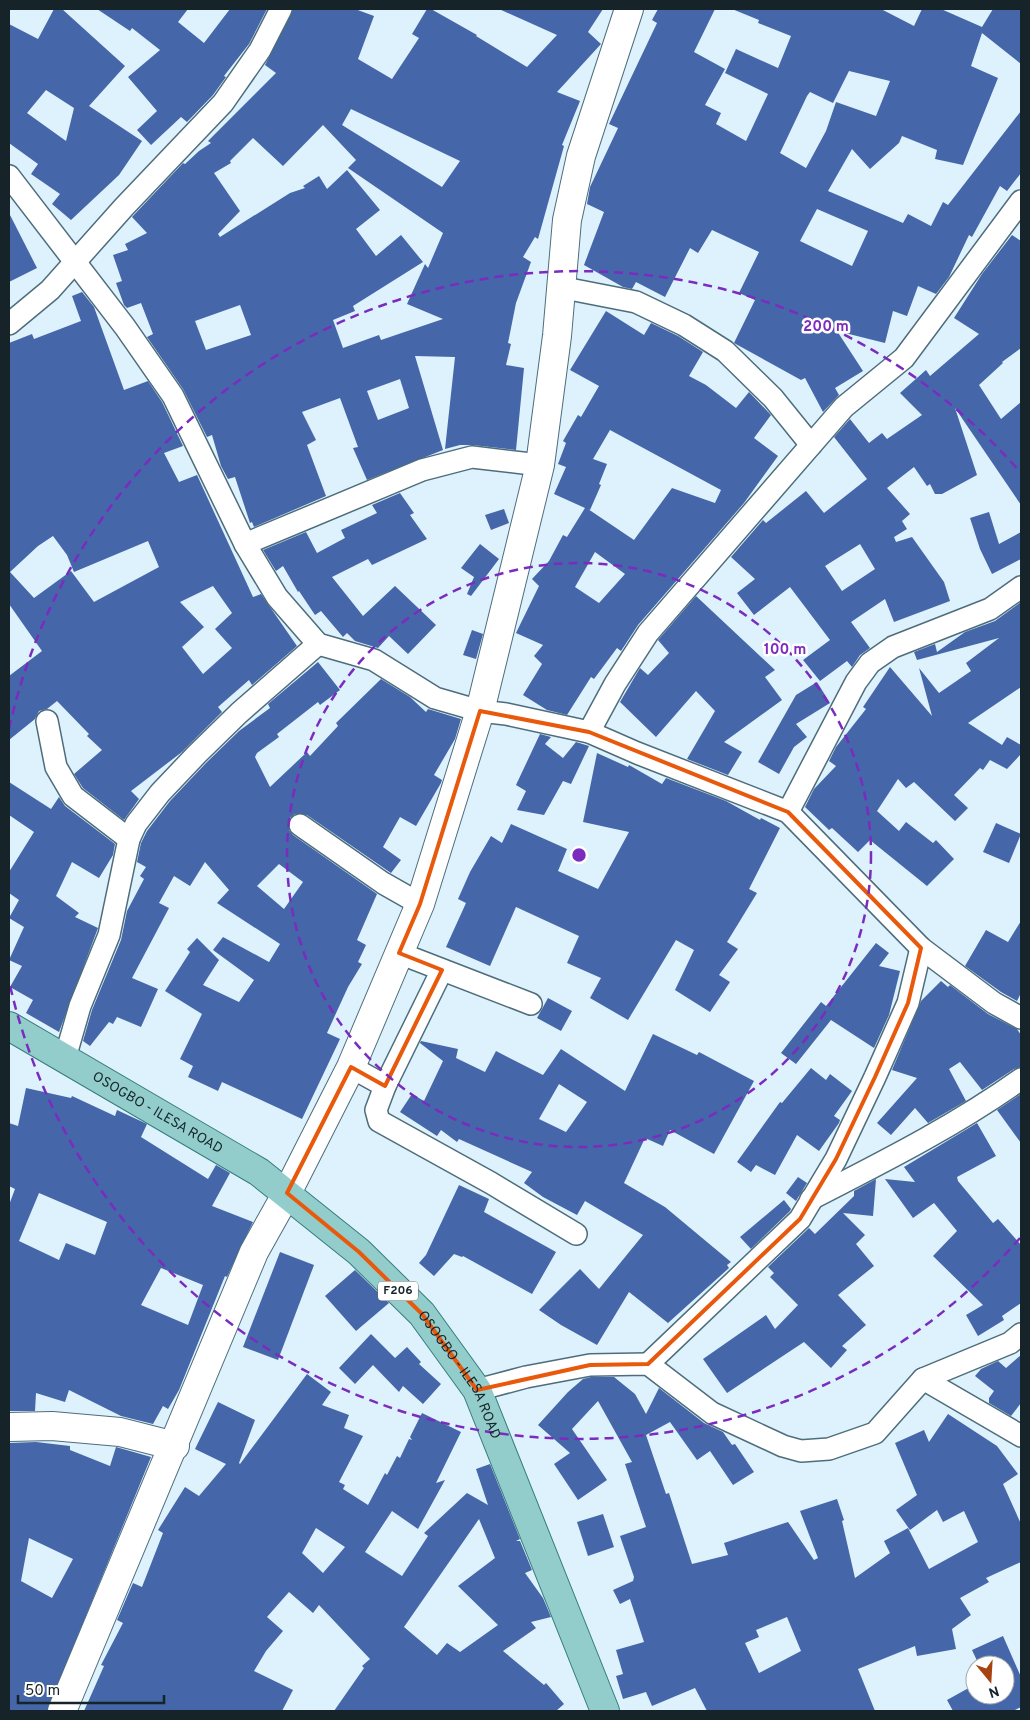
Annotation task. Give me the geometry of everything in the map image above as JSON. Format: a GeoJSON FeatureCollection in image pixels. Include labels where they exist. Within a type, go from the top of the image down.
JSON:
{"type":"FeatureCollection","features":[{"type":"Feature","properties":{"kind":"main road"},"geometry":{"type":"LineString","coordinates":[[62,1711],[254,1252],[287,1193],[351,1067],[420,904],[480,711],[540,465],[557,336],[567,220],[581,156],[629,9]]}},
{"type":"Feature","properties":{"kind":"main road","name":"OSOGBO - ILESA ROAD"},"geometry":{"type":"LineString","coordinates":[[9,1026],[259,1172],[359,1252],[422,1314],[477,1390],[605,1711]]}},
{"type":"Feature","properties":{"kind":"main road"},"geometry":{"type":"LineString","coordinates":[[9,1427],[52,1426],[120,1432],[174,1446]]}},
{"type":"Feature","properties":{"kind":"street"},"geometry":{"type":"LineString","coordinates":[[9,324],[50,290],[75,260],[223,103],[260,50],[281,9]]}},
{"type":"Feature","properties":{"kind":"street"},"geometry":{"type":"LineString","coordinates":[[9,176],[75,260],[173,396],[246,544],[277,597],[318,644],[374,660],[435,698],[480,711],[506,714],[589,732],[637,753],[788,812],[921,948],[994,1004],[1021,1018]]}},
{"type":"Feature","properties":{"kind":"street"},"geometry":{"type":"LineString","coordinates":[[589,732],[615,684],[648,634],[844,407],[904,358],[1018,211]]}},
{"type":"Feature","properties":{"kind":"street"},"geometry":{"type":"LineString","coordinates":[[560,287],[636,302],[684,325],[725,351],[772,398],[811,445]]}},
{"type":"Feature","properties":{"kind":"street"},"geometry":{"type":"LineString","coordinates":[[246,544],[422,470],[472,456],[540,465]]}},
{"type":"Feature","properties":{"kind":"street"},"geometry":{"type":"LineString","coordinates":[[788,812],[856,682],[870,663],[893,647],[990,609],[1021,587]]}},
{"type":"Feature","properties":{"kind":"street"},"geometry":{"type":"LineString","coordinates":[[65,1058],[80,1006],[109,935],[129,840],[136,824],[160,793],[239,713],[318,644]]}},
{"type":"Feature","properties":{"kind":"street"},"geometry":{"type":"LineString","coordinates":[[47,721],[56,767],[73,796],[129,840]]}},
{"type":"Feature","properties":{"kind":"street"},"geometry":{"type":"LineString","coordinates":[[300,825],[383,883],[420,904]]}},
{"type":"Feature","properties":{"kind":"street"},"geometry":{"type":"LineString","coordinates":[[648,1364],[800,1219],[836,1158],[879,1068],[908,1003],[921,948]]}},
{"type":"Feature","properties":{"kind":"street"},"geometry":{"type":"LineString","coordinates":[[399,953],[531,1004]]}},
{"type":"Feature","properties":{"kind":"street"},"geometry":{"type":"LineString","coordinates":[[442,970],[385,1086],[376,1110],[379,1121],[576,1234]]}},
{"type":"Feature","properties":{"kind":"street"},"geometry":{"type":"LineString","coordinates":[[351,1067],[385,1086]]}},
{"type":"Feature","properties":{"kind":"street"},"geometry":{"type":"LineString","coordinates":[[810,1200],[913,1147],[982,1107],[1021,1079]]}},
{"type":"Feature","properties":{"kind":"street"},"geometry":{"type":"LineString","coordinates":[[477,1390],[526,1377],[590,1365],[648,1364],[712,1413],[783,1446],[801,1451],[829,1449],[875,1433],[923,1379],[1010,1343],[1021,1334]]}},
{"type":"Feature","properties":{"kind":"street"},"geometry":{"type":"LineString","coordinates":[[923,1379],[1021,1436]]}},
{"type":"Feature","properties":{"kind":"highlighted area"},"geometry":{"type":"Polygon","coordinates":[[[480,711],[589,732],[788,812],[921,948],[908,1003],[875,1077],[836,1159],[800,1219],[648,1364],[590,1365],[477,1390],[422,1314],[359,1252],[287,1193],[351,1067],[385,1086],[442,970],[399,953],[420,904],[480,711]]]}},
{"type":"Feature","properties":{"kind":"building"},"geometry":{"type":"Polygon","coordinates":[[[54,9],[62,9],[125,66],[89,106],[142,141],[119,175],[71,220],[52,204],[60,194],[31,174],[38,164],[9,143],[9,24],[38,39],[54,9]],[[46,90],[27,113],[66,141],[74,108],[46,90]]]}},
{"type":"Feature","properties":{"kind":"building"},"geometry":{"type":"Polygon","coordinates":[[[97,9],[188,9],[178,22],[204,43],[230,9],[267,9],[249,44],[224,76],[226,77],[213,95],[187,122],[181,117],[151,145],[137,130],[157,111],[128,77],[160,50],[132,28],[130,31],[97,9]]]}},
{"type":"Feature","properties":{"kind":"building"},"geometry":{"type":"Polygon","coordinates":[[[293,9],[355,9],[374,16],[358,59],[392,79],[419,38],[412,34],[427,9],[431,9],[477,35],[527,67],[557,35],[499,9],[603,9],[588,32],[601,44],[557,92],[580,101],[562,145],[564,146],[538,239],[535,237],[523,257],[531,262],[516,303],[508,343],[511,344],[506,365],[524,368],[516,450],[473,445],[460,445],[445,449],[455,357],[415,356],[443,450],[367,480],[353,448],[358,447],[340,398],[302,412],[316,440],[307,445],[326,496],[254,527],[252,522],[250,523],[235,477],[228,479],[221,466],[212,435],[207,437],[183,389],[147,337],[153,334],[141,303],[127,308],[124,305],[116,283],[122,281],[113,255],[128,250],[125,244],[147,233],[132,217],[183,163],[185,164],[211,143],[208,141],[276,73],[265,65],[293,9]],[[351,109],[342,125],[442,187],[460,161],[351,109]],[[323,125],[283,166],[253,138],[230,161],[231,163],[214,173],[240,211],[218,234],[220,237],[290,193],[305,188],[303,186],[319,176],[327,189],[347,170],[380,210],[356,229],[376,256],[401,235],[423,262],[353,306],[355,311],[333,320],[343,348],[379,335],[381,340],[443,319],[407,304],[425,264],[428,268],[443,233],[348,168],[356,160],[323,125]],[[240,305],[195,321],[206,350],[251,335],[240,305]],[[400,379],[367,391],[378,420],[409,408],[400,379]]]}},
{"type":"Feature","properties":{"kind":"building"},"geometry":{"type":"Polygon","coordinates":[[[658,9],[715,9],[694,52],[725,69],[705,105],[721,113],[716,124],[746,141],[768,94],[725,73],[736,49],[778,68],[791,36],[758,23],[759,20],[732,9],[881,9],[914,26],[922,9],[941,9],[982,27],[993,9],[1021,9],[1021,64],[982,33],[971,66],[998,78],[963,165],[935,159],[937,150],[902,136],[899,143],[870,169],[852,149],[828,191],[903,223],[908,214],[931,226],[943,202],[948,205],[1021,111],[1021,173],[1007,191],[1000,186],[972,237],[969,235],[949,277],[936,294],[918,286],[907,316],[893,311],[885,343],[837,331],[863,371],[835,388],[839,395],[823,412],[805,378],[801,380],[734,343],[755,300],[739,293],[759,252],[712,230],[698,253],[690,248],[665,297],[636,282],[632,289],[623,287],[584,265],[604,212],[587,204],[590,187],[618,128],[609,124],[657,23],[652,20],[658,9]],[[849,71],[833,103],[810,92],[780,153],[806,168],[826,131],[836,102],[876,116],[890,81],[849,71]],[[817,209],[800,241],[852,266],[868,231],[817,209]]]}},
{"type":"Feature","properties":{"kind":"building"},"geometry":{"type":"Polygon","coordinates":[[[9,213],[37,268],[9,282],[9,213]]]}},
{"type":"Feature","properties":{"kind":"building"},"geometry":{"type":"Polygon","coordinates":[[[1012,235],[1021,241],[1021,348],[1002,362],[979,385],[1001,419],[1021,402],[1021,505],[955,408],[977,475],[942,494],[935,494],[930,484],[927,486],[914,467],[887,488],[910,514],[902,521],[907,529],[894,537],[896,542],[912,537],[944,582],[950,601],[894,622],[885,599],[851,622],[870,648],[860,655],[852,667],[847,661],[820,681],[803,660],[830,640],[790,587],[754,615],[737,593],[755,579],[731,557],[763,520],[766,523],[806,491],[824,513],[867,479],[834,437],[850,419],[869,443],[882,433],[887,439],[922,415],[900,393],[926,370],[930,376],[979,334],[954,318],[982,274],[1012,235]],[[860,544],[825,566],[842,591],[875,569],[860,544]]]}},
{"type":"Feature","properties":{"kind":"building"},"geometry":{"type":"Polygon","coordinates":[[[82,292],[94,307],[124,390],[148,381],[162,402],[183,446],[164,453],[179,482],[197,475],[253,597],[261,594],[297,646],[252,685],[249,680],[218,707],[222,712],[182,752],[131,791],[139,799],[124,820],[83,788],[74,774],[102,750],[87,736],[89,734],[57,701],[47,709],[39,711],[35,719],[9,740],[9,676],[42,651],[9,604],[9,343],[32,334],[34,339],[81,321],[72,296],[82,292]],[[53,536],[38,546],[10,572],[34,598],[71,571],[94,602],[159,567],[148,541],[74,572],[67,555],[53,536]],[[213,586],[180,602],[204,627],[182,647],[203,674],[232,648],[215,629],[232,613],[213,586]]]}},
{"type":"Feature","properties":{"kind":"building"},"geometry":{"type":"Polygon","coordinates":[[[606,311],[644,335],[651,323],[678,336],[703,352],[689,376],[706,385],[736,408],[749,392],[771,415],[754,438],[778,456],[744,503],[638,625],[621,651],[617,648],[594,679],[591,677],[567,715],[547,710],[523,695],[542,664],[534,656],[543,645],[516,633],[539,586],[532,579],[549,561],[563,535],[567,537],[585,508],[554,494],[566,467],[558,464],[566,443],[563,441],[578,415],[581,417],[599,386],[570,370],[606,311]],[[610,430],[593,459],[607,464],[599,484],[601,485],[590,510],[588,509],[634,540],[672,488],[715,503],[721,490],[610,430]],[[595,552],[575,587],[599,603],[625,574],[595,552]]]}},
{"type":"Feature","properties":{"kind":"building"},"geometry":{"type":"Polygon","coordinates":[[[400,493],[414,513],[410,515],[427,539],[372,565],[368,559],[332,577],[363,616],[395,586],[436,625],[408,654],[389,636],[378,648],[355,641],[347,633],[343,637],[321,611],[315,615],[298,592],[283,566],[276,571],[263,550],[306,532],[317,553],[345,538],[341,530],[377,513],[372,505],[400,493]]]}},
{"type":"Feature","properties":{"kind":"building"},"geometry":{"type":"Polygon","coordinates":[[[504,509],[509,523],[491,530],[485,515],[504,509]]]}},
{"type":"Feature","properties":{"kind":"building"},"geometry":{"type":"Polygon","coordinates":[[[989,512],[999,544],[1021,532],[1021,559],[992,574],[980,549],[970,518],[989,512]]]}},
{"type":"Feature","properties":{"kind":"building"},"geometry":{"type":"Polygon","coordinates":[[[480,544],[499,559],[471,596],[467,594],[474,577],[461,568],[480,544]]]}},
{"type":"Feature","properties":{"kind":"building"},"geometry":{"type":"Polygon","coordinates":[[[696,596],[775,670],[765,677],[782,700],[724,742],[742,752],[728,775],[687,759],[715,711],[696,691],[656,737],[620,702],[640,668],[648,675],[669,653],[658,640],[696,596]]]}},
{"type":"Feature","properties":{"kind":"building"},"geometry":{"type":"Polygon","coordinates":[[[1021,602],[1021,687],[968,723],[1002,745],[1007,737],[1021,745],[1021,754],[1007,769],[990,760],[983,770],[980,768],[954,795],[968,808],[955,821],[914,782],[906,788],[898,779],[877,811],[899,831],[906,822],[933,843],[936,840],[954,859],[927,886],[870,840],[858,852],[832,828],[829,830],[805,807],[814,789],[836,766],[829,761],[836,747],[866,709],[863,707],[890,667],[932,716],[919,668],[939,693],[971,671],[966,663],[999,638],[917,660],[914,652],[935,644],[937,652],[965,632],[995,621],[1021,602]]]}},
{"type":"Feature","properties":{"kind":"building"},"geometry":{"type":"Polygon","coordinates":[[[472,630],[483,634],[476,659],[463,655],[472,630]]]}},
{"type":"Feature","properties":{"kind":"building"},"geometry":{"type":"Polygon","coordinates":[[[318,662],[340,690],[320,705],[318,702],[277,734],[279,737],[257,753],[255,757],[270,787],[307,752],[310,756],[338,726],[336,723],[381,679],[410,697],[426,712],[428,709],[461,719],[455,739],[434,775],[442,780],[441,783],[416,826],[400,817],[383,847],[401,860],[391,873],[307,815],[295,814],[290,818],[289,830],[293,835],[377,894],[357,940],[366,945],[358,962],[362,964],[348,987],[327,1033],[340,1039],[302,1119],[222,1082],[218,1091],[188,1077],[193,1066],[180,1059],[202,1014],[165,991],[190,952],[187,949],[197,938],[219,960],[203,985],[239,1002],[254,980],[213,950],[223,937],[269,962],[280,944],[217,903],[229,890],[205,862],[190,886],[174,876],[159,903],[169,908],[132,978],[158,989],[141,1027],[117,1017],[113,1024],[109,1022],[90,1046],[83,1041],[92,1010],[121,940],[127,911],[144,879],[140,876],[146,867],[137,862],[141,843],[147,831],[170,801],[206,763],[239,731],[270,708],[268,704],[318,662]],[[279,864],[257,886],[284,909],[303,882],[279,864]]]}},
{"type":"Feature","properties":{"kind":"building"},"geometry":{"type":"Polygon","coordinates":[[[817,682],[830,703],[796,724],[807,737],[794,747],[779,774],[758,762],[796,695],[817,682]]]}},
{"type":"Feature","properties":{"kind":"building"},"geometry":{"type":"Polygon","coordinates":[[[540,734],[551,737],[545,744],[563,758],[576,742],[589,746],[571,784],[563,781],[544,815],[517,810],[526,791],[516,785],[540,734]]]}},
{"type":"Feature","properties":{"kind":"building"},"geometry":{"type":"Polygon","coordinates":[[[597,753],[628,767],[629,765],[662,784],[666,778],[726,801],[760,820],[761,818],[780,828],[749,889],[757,893],[727,942],[738,949],[719,975],[730,982],[710,1012],[675,990],[694,950],[676,940],[628,1020],[590,998],[601,978],[567,963],[579,936],[516,907],[490,966],[446,947],[466,903],[458,899],[470,872],[491,836],[502,843],[511,824],[567,849],[558,871],[598,889],[629,832],[583,822],[597,753]]]}},
{"type":"Feature","properties":{"kind":"building"},"geometry":{"type":"Polygon","coordinates":[[[9,782],[51,809],[59,797],[65,806],[115,844],[113,855],[99,878],[72,862],[56,896],[79,913],[75,917],[98,928],[59,1032],[26,1013],[33,1000],[10,987],[22,966],[9,960],[24,927],[9,918],[19,900],[9,893],[9,872],[34,832],[9,815],[9,782]]]}},
{"type":"Feature","properties":{"kind":"building"},"geometry":{"type":"Polygon","coordinates":[[[996,823],[1021,834],[1009,863],[983,852],[996,823]]]}},
{"type":"Feature","properties":{"kind":"building"},"geometry":{"type":"Polygon","coordinates":[[[1021,921],[1021,993],[1017,1001],[965,966],[986,930],[1008,942],[1021,921]]]}},
{"type":"Feature","properties":{"kind":"building"},"geometry":{"type":"Polygon","coordinates":[[[876,943],[889,953],[879,966],[900,971],[889,1015],[874,1048],[831,1020],[796,1064],[781,1053],[821,1002],[826,1006],[876,943]]]}},
{"type":"Feature","properties":{"kind":"building"},"geometry":{"type":"Polygon","coordinates":[[[941,981],[948,987],[950,985],[988,1014],[1017,1029],[1021,1035],[1021,1067],[1014,1069],[982,1090],[960,1062],[949,1069],[966,1101],[928,1123],[915,1108],[891,1135],[877,1123],[917,1078],[892,1070],[921,1001],[941,981]]]}},
{"type":"Feature","properties":{"kind":"building"},"geometry":{"type":"Polygon","coordinates":[[[548,998],[572,1011],[561,1031],[537,1018],[548,998]]]}},
{"type":"Feature","properties":{"kind":"building"},"geometry":{"type":"Polygon","coordinates":[[[653,1034],[697,1055],[699,1052],[754,1081],[714,1154],[670,1130],[663,1146],[645,1138],[624,1183],[665,1207],[731,1262],[727,1265],[729,1268],[668,1323],[629,1292],[597,1345],[539,1310],[580,1269],[599,1289],[643,1235],[585,1201],[577,1215],[543,1197],[524,1183],[532,1172],[459,1139],[457,1142],[441,1130],[437,1136],[400,1112],[412,1094],[424,1101],[443,1061],[420,1043],[421,1041],[458,1049],[456,1058],[485,1072],[496,1051],[543,1075],[561,1049],[625,1091],[653,1034]],[[559,1084],[539,1119],[566,1132],[587,1102],[559,1084]]]}},
{"type":"Feature","properties":{"kind":"building"},"geometry":{"type":"Polygon","coordinates":[[[811,1068],[826,1080],[830,1074],[852,1091],[834,1116],[840,1120],[839,1123],[819,1151],[797,1135],[775,1175],[756,1165],[751,1172],[737,1162],[780,1102],[782,1103],[811,1068]]]}},
{"type":"Feature","properties":{"kind":"building"},"geometry":{"type":"Polygon","coordinates":[[[26,1088],[71,1098],[72,1096],[115,1116],[117,1110],[147,1124],[141,1137],[208,1179],[216,1165],[230,1173],[212,1206],[253,1222],[227,1277],[225,1276],[179,1390],[168,1409],[163,1406],[153,1424],[121,1416],[69,1390],[65,1402],[36,1393],[35,1411],[9,1411],[9,1205],[15,1189],[9,1186],[9,1123],[18,1126],[26,1088]],[[39,1193],[19,1241],[59,1260],[66,1243],[95,1255],[107,1222],[39,1193]],[[161,1268],[141,1305],[188,1325],[203,1285],[161,1268]]]}},
{"type":"Feature","properties":{"kind":"building"},"geometry":{"type":"Polygon","coordinates":[[[1021,1094],[1021,1143],[997,1110],[1021,1094]]]}},
{"type":"Feature","properties":{"kind":"building"},"geometry":{"type":"Polygon","coordinates":[[[977,1123],[996,1156],[957,1177],[958,1181],[993,1223],[998,1219],[1021,1245],[1021,1303],[1002,1316],[1004,1320],[978,1336],[966,1315],[983,1305],[933,1256],[957,1231],[934,1203],[913,1218],[885,1179],[915,1182],[904,1167],[977,1123]]]}},
{"type":"Feature","properties":{"kind":"building"},"geometry":{"type":"Polygon","coordinates":[[[798,1177],[807,1183],[796,1201],[786,1193],[798,1177]]]}},
{"type":"Feature","properties":{"kind":"building"},"geometry":{"type":"Polygon","coordinates":[[[876,1179],[873,1216],[843,1213],[865,1235],[856,1244],[874,1266],[838,1295],[866,1325],[842,1346],[847,1350],[831,1368],[804,1342],[727,1393],[703,1359],[766,1315],[775,1329],[798,1305],[770,1277],[774,1273],[768,1267],[809,1228],[815,1234],[854,1196],[854,1191],[876,1179]]]}},
{"type":"Feature","properties":{"kind":"building"},"geometry":{"type":"Polygon","coordinates":[[[459,1185],[489,1199],[484,1212],[556,1252],[532,1294],[463,1256],[454,1254],[434,1276],[419,1263],[426,1255],[459,1185]]]}},
{"type":"Feature","properties":{"kind":"building"},"geometry":{"type":"Polygon","coordinates":[[[784,1200],[791,1209],[790,1211],[751,1249],[740,1237],[784,1200]]]}},
{"type":"Feature","properties":{"kind":"building"},"geometry":{"type":"Polygon","coordinates":[[[280,1252],[314,1265],[278,1360],[243,1347],[280,1252]]]}},
{"type":"Feature","properties":{"kind":"building"},"geometry":{"type":"Polygon","coordinates":[[[355,1270],[389,1303],[356,1331],[325,1296],[355,1270]]]}},
{"type":"Feature","properties":{"kind":"building"},"geometry":{"type":"Polygon","coordinates":[[[371,1334],[395,1358],[407,1347],[421,1362],[419,1364],[441,1384],[423,1404],[403,1386],[399,1392],[373,1365],[355,1384],[339,1368],[371,1334]]]}},
{"type":"Feature","properties":{"kind":"building"},"geometry":{"type":"Polygon","coordinates":[[[1021,1355],[1021,1403],[1011,1416],[989,1403],[989,1398],[994,1391],[975,1376],[981,1369],[998,1361],[1006,1368],[1021,1355]]]}},
{"type":"Feature","properties":{"kind":"building"},"geometry":{"type":"Polygon","coordinates":[[[307,1374],[331,1392],[322,1405],[349,1415],[344,1428],[363,1436],[339,1482],[345,1485],[343,1489],[368,1505],[385,1473],[387,1475],[397,1456],[400,1458],[409,1439],[412,1440],[410,1437],[422,1413],[461,1432],[436,1483],[445,1480],[418,1529],[392,1511],[365,1552],[402,1576],[428,1536],[424,1533],[467,1493],[488,1505],[476,1469],[490,1464],[520,1539],[516,1541],[520,1541],[532,1570],[525,1573],[543,1598],[551,1617],[531,1622],[536,1628],[503,1651],[544,1685],[546,1683],[564,1704],[556,1711],[334,1711],[364,1668],[362,1666],[370,1659],[319,1605],[313,1613],[289,1592],[267,1617],[283,1631],[266,1651],[254,1671],[293,1690],[282,1711],[84,1711],[104,1666],[101,1665],[123,1623],[117,1620],[133,1583],[142,1587],[163,1533],[158,1530],[185,1487],[199,1496],[226,1464],[195,1449],[218,1402],[255,1420],[240,1464],[307,1374]],[[479,1519],[404,1627],[437,1655],[447,1643],[460,1652],[498,1625],[458,1586],[495,1558],[479,1519]],[[316,1528],[302,1553],[323,1573],[345,1547],[316,1528]]]}},
{"type":"Feature","properties":{"kind":"building"},"geometry":{"type":"Polygon","coordinates":[[[614,1377],[635,1394],[646,1414],[659,1388],[704,1423],[723,1432],[732,1445],[735,1444],[754,1472],[733,1485],[710,1451],[697,1460],[670,1422],[646,1435],[666,1494],[669,1493],[692,1564],[728,1555],[724,1543],[788,1522],[814,1560],[818,1558],[800,1511],[837,1499],[844,1520],[842,1521],[855,1578],[890,1553],[884,1541],[908,1528],[929,1569],[978,1542],[964,1511],[943,1522],[937,1510],[910,1530],[896,1510],[917,1495],[895,1443],[924,1430],[929,1442],[948,1414],[997,1446],[1018,1474],[1003,1484],[1021,1524],[1021,1562],[986,1578],[989,1582],[960,1598],[971,1615],[952,1629],[956,1649],[917,1656],[915,1646],[858,1669],[875,1711],[707,1711],[695,1688],[652,1706],[646,1692],[623,1699],[616,1676],[623,1674],[616,1650],[644,1642],[630,1599],[620,1604],[613,1590],[633,1581],[634,1577],[620,1536],[646,1527],[625,1464],[632,1462],[598,1401],[572,1429],[607,1480],[578,1500],[554,1464],[570,1453],[538,1425],[568,1392],[583,1379],[614,1377]],[[787,1617],[756,1630],[759,1637],[745,1643],[759,1673],[801,1651],[787,1617]]]}},
{"type":"Feature","properties":{"kind":"building"},"geometry":{"type":"Polygon","coordinates":[[[36,1442],[70,1446],[70,1450],[110,1466],[116,1447],[151,1457],[47,1711],[9,1711],[9,1443],[36,1442]],[[29,1538],[21,1581],[52,1598],[73,1559],[29,1538]]]}},
{"type":"Feature","properties":{"kind":"building"},"geometry":{"type":"Polygon","coordinates":[[[603,1514],[614,1547],[588,1556],[577,1522],[603,1514]]]}},
{"type":"Feature","properties":{"kind":"building"},"geometry":{"type":"Polygon","coordinates":[[[1003,1636],[1011,1655],[974,1655],[972,1650],[1003,1636]]]}},
{"type":"Feature","properties":{"kind":"building"},"geometry":{"type":"Polygon","coordinates":[[[1015,1663],[1021,1677],[1021,1707],[1013,1711],[953,1711],[947,1700],[965,1690],[965,1705],[1015,1705],[1015,1663]]]}}]}
